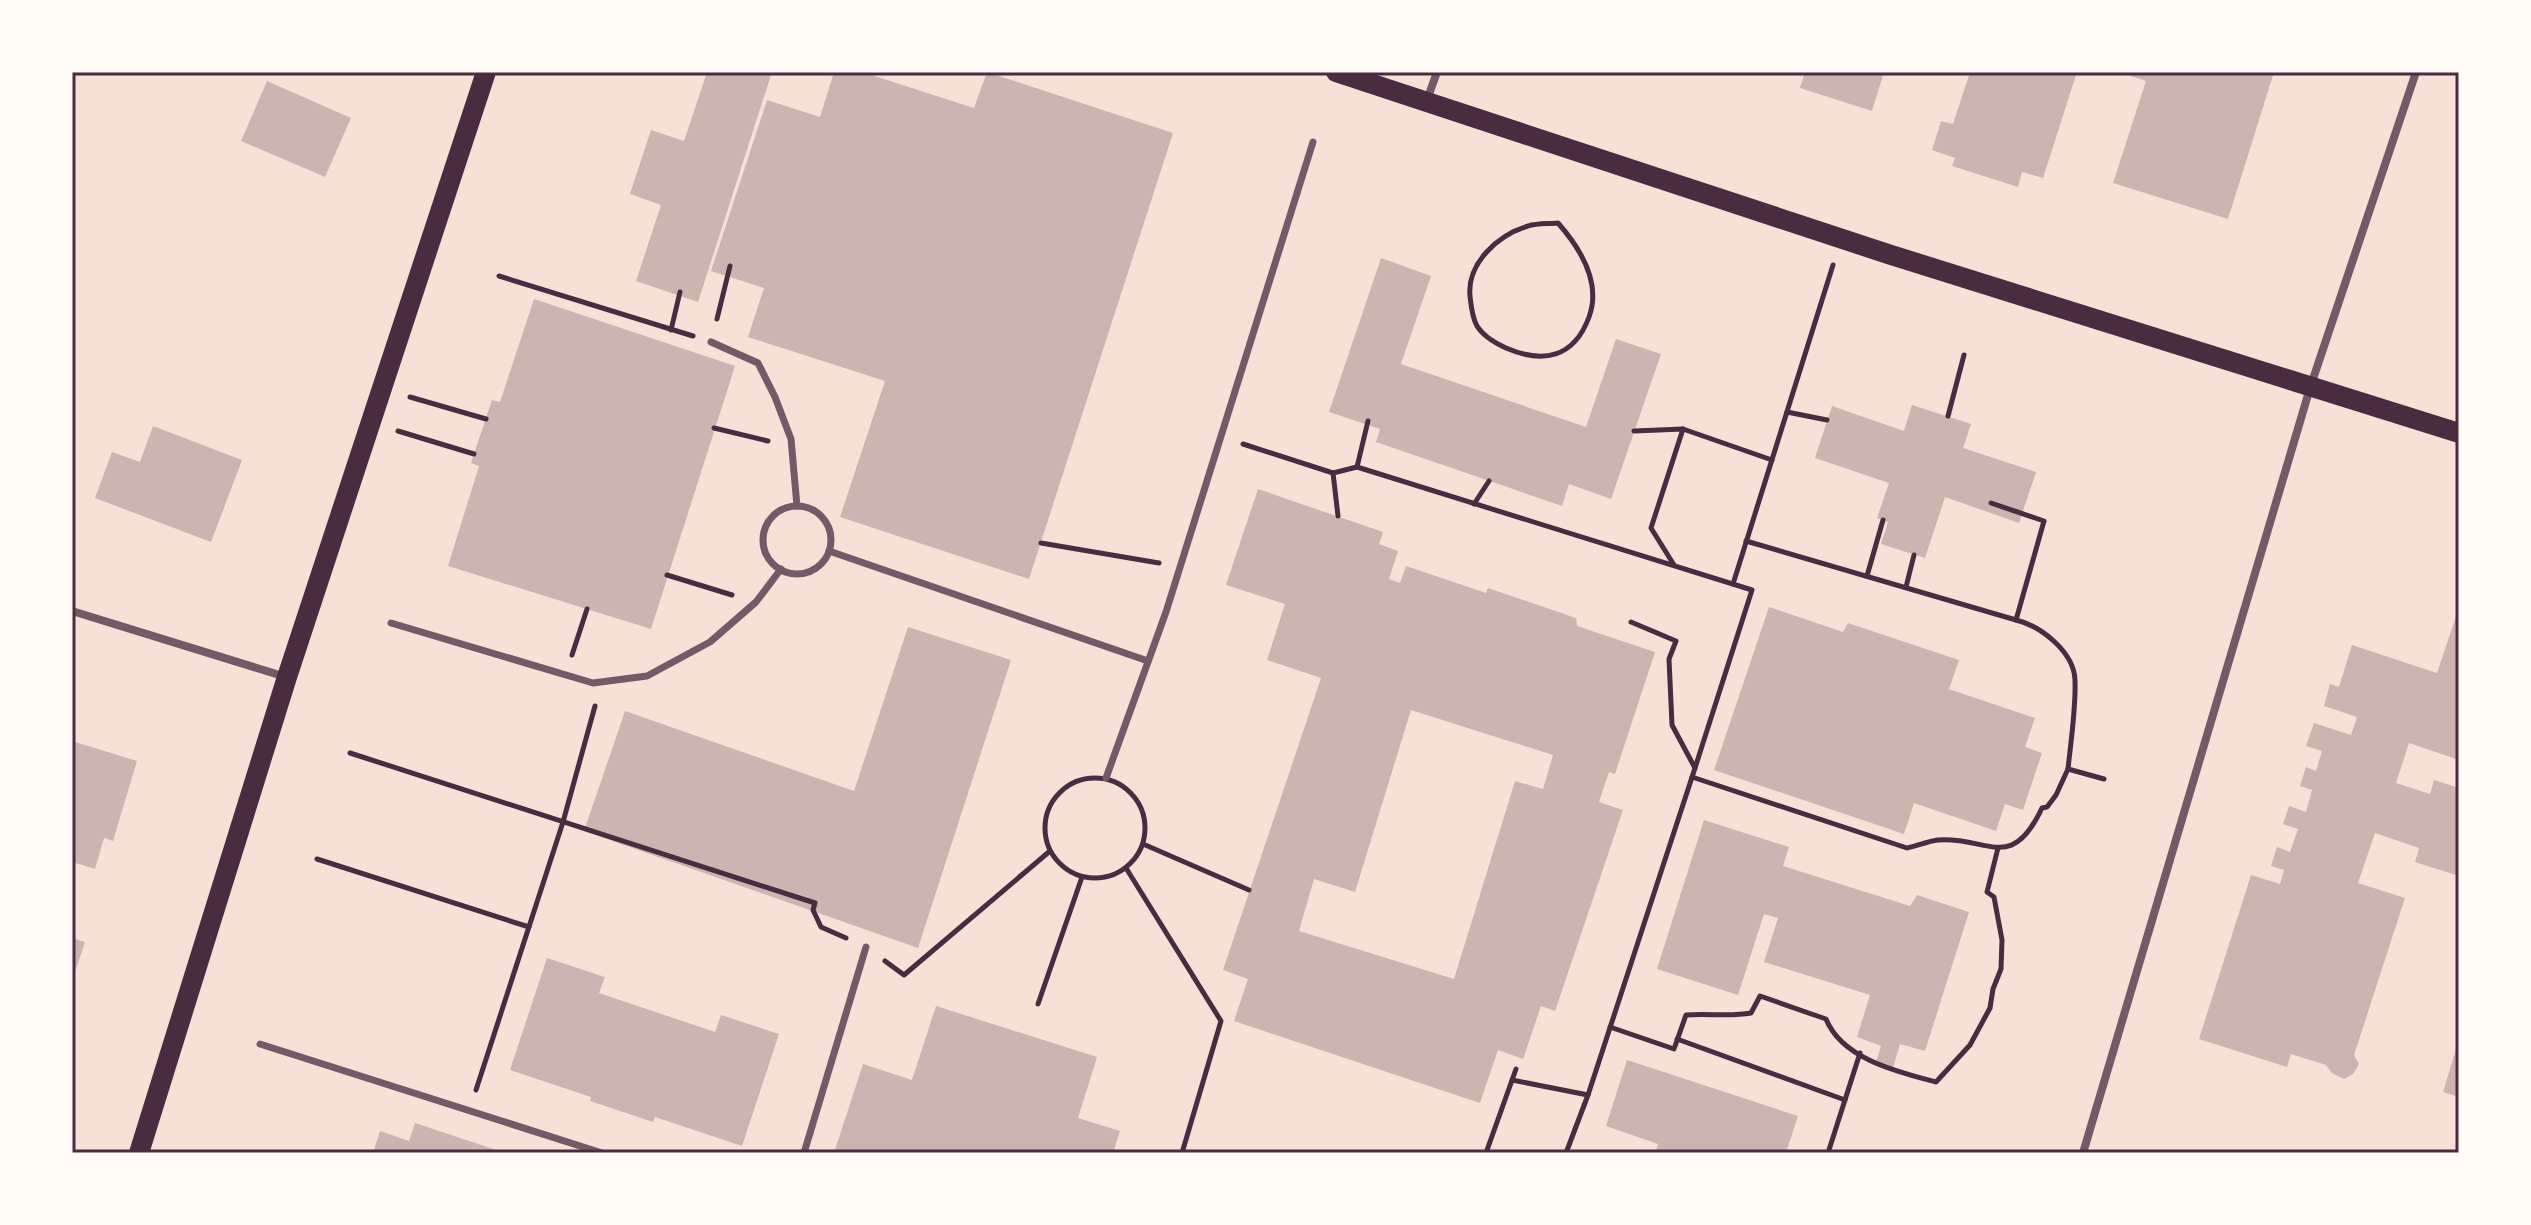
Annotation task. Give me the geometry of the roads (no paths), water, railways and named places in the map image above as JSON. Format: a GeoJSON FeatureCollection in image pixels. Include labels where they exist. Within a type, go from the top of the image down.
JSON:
{"type":"FeatureCollection","features":[{"type":"Feature","properties":{"kind":"main road"},"geometry":{"type":"LineString","coordinates":[[139,1153],[380,387],[486,72]]}},
{"type":"Feature","properties":{"kind":"main road"},"geometry":{"type":"LineString","coordinates":[[1336,72],[1841,238],[2459,433]]}},
{"type":"Feature","properties":{"kind":"street"},"geometry":{"type":"LineString","coordinates":[[1427,101],[1437,72]]}},
{"type":"Feature","properties":{"kind":"street"},"geometry":{"type":"LineString","coordinates":[[2083,1153],[2310,388],[2416,72]]}},
{"type":"Feature","properties":{"kind":"street"},"geometry":{"type":"LineString","coordinates":[[1106,778],[1180,567],[1313,142]]}},
{"type":"Feature","properties":{"kind":"street"},"geometry":{"type":"LineString","coordinates":[[711,342],[758,363],[775,397],[792,447],[797,506]]}},
{"type":"Feature","properties":{"kind":"street"},"geometry":{"type":"LineString","coordinates":[[797,506],[808,508],[825,520],[830,530],[829,551],[824,560],[808,572],[797,574],[781,569],[770,560],[765,550],[765,529],[777,512],[797,506]]}},
{"type":"Feature","properties":{"kind":"street"},"geometry":{"type":"LineString","coordinates":[[829,551],[1148,661]]}},
{"type":"Feature","properties":{"kind":"street"},"geometry":{"type":"LineString","coordinates":[[391,623],[593,683],[647,676],[710,642],[756,602],[781,569]]}},
{"type":"Feature","properties":{"kind":"street"},"geometry":{"type":"LineString","coordinates":[[72,611],[287,677]]}},
{"type":"Feature","properties":{"kind":"street"},"geometry":{"type":"LineString","coordinates":[[804,1153],[866,947]]}},
{"type":"Feature","properties":{"kind":"street"},"geometry":{"type":"LineString","coordinates":[[260,1044],[602,1153]]}}]}
